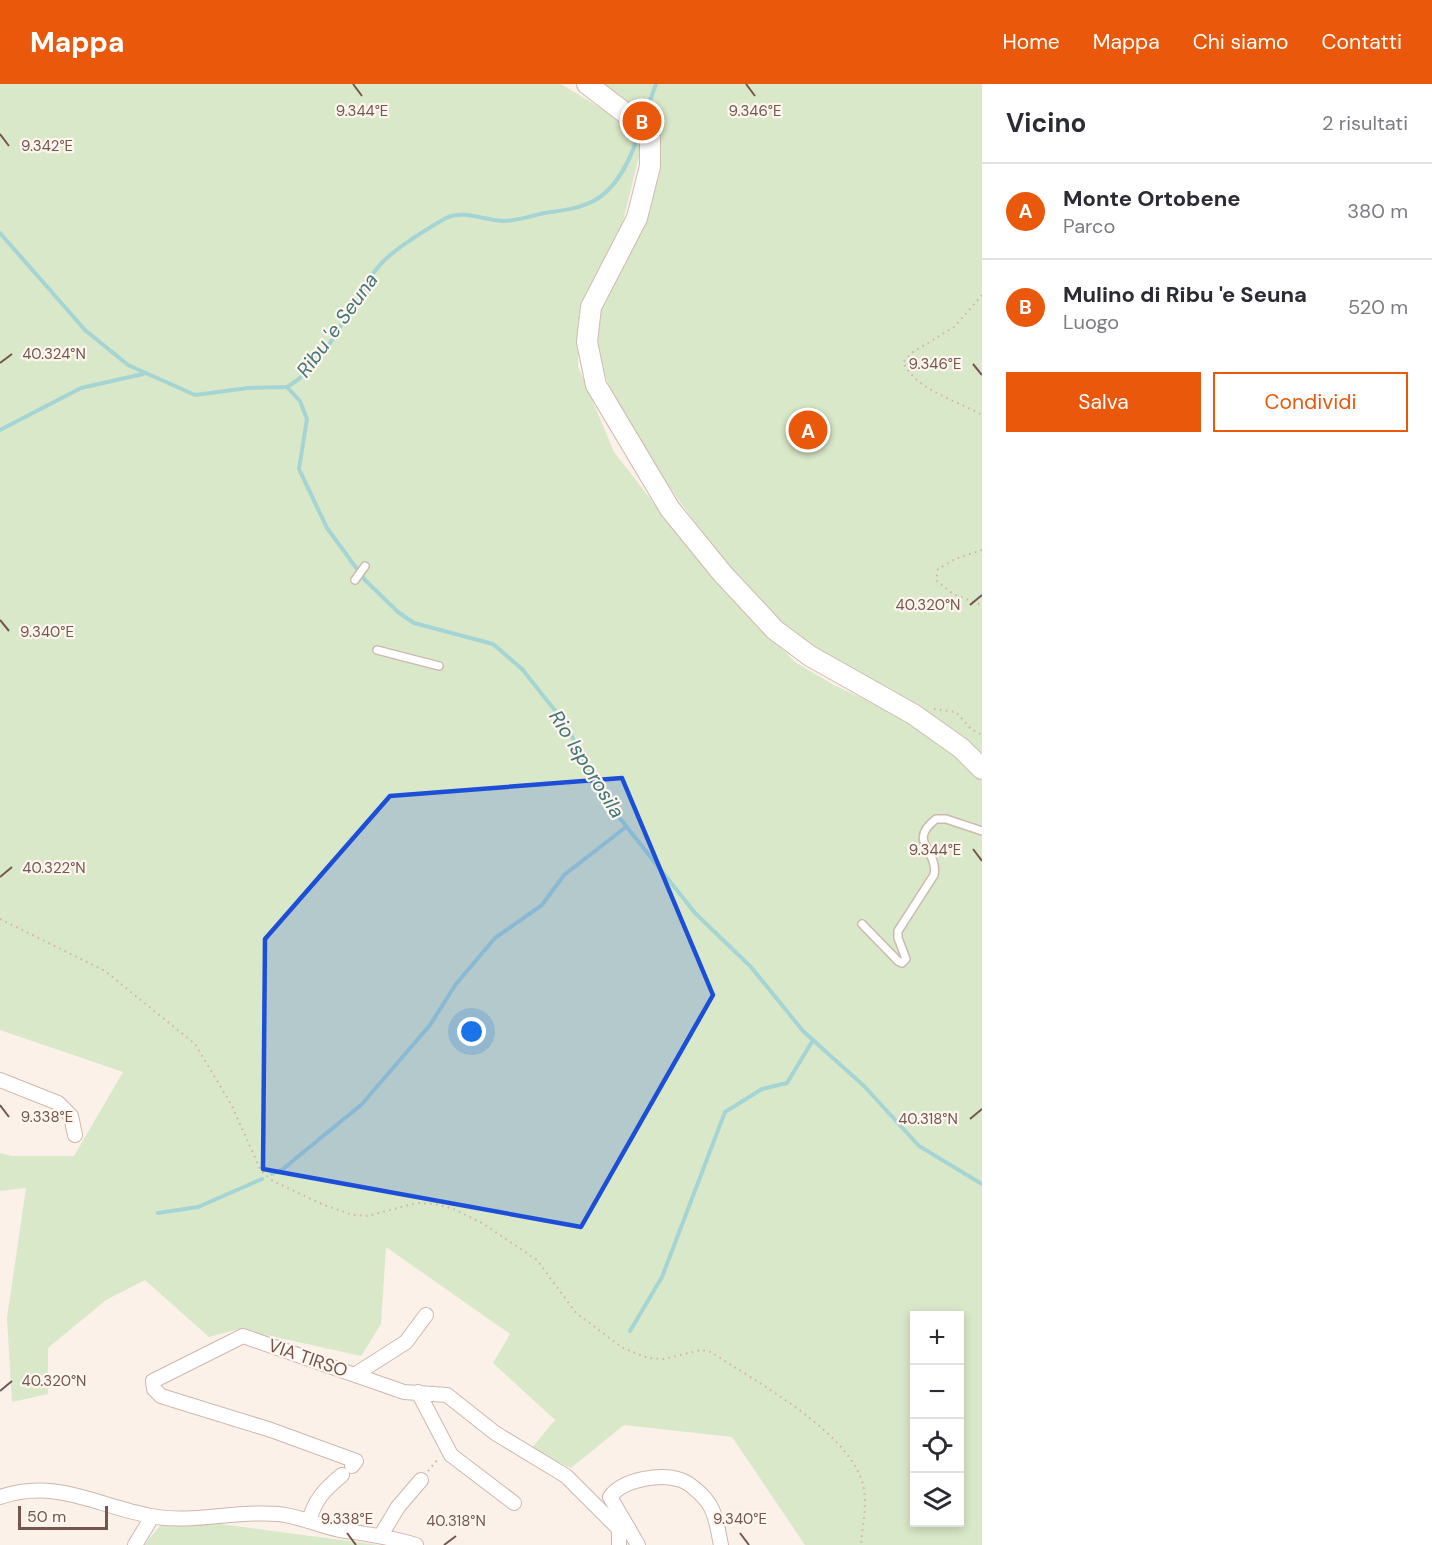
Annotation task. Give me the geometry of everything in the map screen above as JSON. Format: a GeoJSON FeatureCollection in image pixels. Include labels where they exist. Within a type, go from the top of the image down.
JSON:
{"type":"FeatureCollection","features":[{"type":"Feature","properties":{"kind":"main road"},"geometry":{"type":"LineString","coordinates":[[587,84],[612,100],[650,139],[650,166],[637,218],[591,307],[587,342],[596,385],[670,509],[722,573],[775,630],[810,656],[914,714],[961,748],[982,769]]}},
{"type":"Feature","properties":{"kind":"street"},"geometry":{"type":"LineString","coordinates":[[0,1080],[58,1103],[71,1116],[75,1135]]}},
{"type":"Feature","properties":{"kind":"street"},"geometry":{"type":"LineString","coordinates":[[356,1374],[406,1342],[426,1315]]}},
{"type":"Feature","properties":{"kind":"street","name":"VIA TIRSO"},"geometry":{"type":"LineString","coordinates":[[309,1521],[314,1504],[321,1492],[350,1468],[271,1430],[161,1396],[154,1389],[153,1381],[243,1336],[404,1392],[447,1395],[495,1433],[566,1476],[624,1529],[638,1545]]}},
{"type":"Feature","properties":{"kind":"street"},"geometry":{"type":"LineString","coordinates":[[418,1392],[451,1455],[514,1503]]}},
{"type":"Feature","properties":{"kind":"street"},"geometry":{"type":"LineString","coordinates":[[381,1535],[398,1507],[421,1480]]}},
{"type":"Feature","properties":{"kind":"street"},"geometry":{"type":"LineString","coordinates":[[619,1545],[624,1529],[610,1497],[614,1491],[640,1480],[682,1480],[710,1505],[721,1545]]}},
{"type":"Feature","properties":{"kind":"street"},"geometry":{"type":"LineString","coordinates":[[0,1497],[33,1489],[52,1489],[152,1517],[201,1519],[277,1514],[339,1530],[381,1535],[416,1545]]}},
{"type":"Feature","properties":{"kind":"street"},"geometry":{"type":"LineString","coordinates":[[135,1545],[152,1517]]}},
{"type":"Feature","properties":{"kind":"lane"},"geometry":{"type":"LineString","coordinates":[[355,580],[365,566]]}},
{"type":"Feature","properties":{"kind":"lane"},"geometry":{"type":"LineString","coordinates":[[377,650],[439,666]]}},
{"type":"Feature","properties":{"kind":"lane"},"geometry":{"type":"LineString","coordinates":[[862,924],[902,963],[906,959],[898,938],[898,931],[934,875],[936,867],[922,840],[923,833],[936,819],[946,819],[982,831]]}},
{"type":"Feature","properties":{"kind":"path"},"geometry":{"type":"LineString","coordinates":[[982,295],[954,327],[913,352],[903,362],[908,372],[938,394],[982,415]]}},
{"type":"Feature","properties":{"kind":"path"},"geometry":{"type":"LineString","coordinates":[[982,550],[954,559],[938,568],[936,580],[952,594],[982,605]]}},
{"type":"Feature","properties":{"kind":"path"},"geometry":{"type":"LineString","coordinates":[[914,714],[948,709],[956,712],[971,729],[982,735]]}},
{"type":"Feature","properties":{"kind":"path"},"geometry":{"type":"LineString","coordinates":[[0,919],[105,970],[195,1044],[231,1104],[261,1171],[273,1181],[324,1205],[353,1215],[368,1216],[416,1203],[435,1204],[454,1209],[482,1223],[537,1260],[576,1313],[607,1339],[648,1358],[664,1359],[702,1350],[711,1352],[792,1406],[846,1450],[859,1472],[864,1489],[861,1545]]}},
{"type":"Feature","properties":{"kind":"highlighted area"},"geometry":{"type":"Polygon","coordinates":[[[622,778],[713,995],[581,1227],[263,1169],[265,939],[390,796],[622,778]]]}},
{"type":"Feature","properties":{"kind":"green space"},"geometry":{"type":"Polygon","coordinates":[[[0,84],[561,84],[609,113],[642,144],[620,234],[580,307],[578,366],[614,452],[713,579],[795,662],[834,685],[911,721],[965,762],[982,778],[982,1545],[805,1545],[732,1437],[624,1425],[571,1468],[531,1449],[555,1420],[493,1363],[510,1334],[386,1247],[381,1324],[361,1356],[239,1329],[209,1337],[145,1280],[106,1300],[48,1348],[48,1394],[12,1402],[7,1318],[26,1188],[0,1191],[0,1153],[12,1156],[74,1156],[123,1072],[0,1030],[0,84]]]}},
{"type":"Feature","properties":{"kind":"green space"},"geometry":{"type":"Polygon","coordinates":[[[595,84],[982,84],[982,756],[939,720],[816,649],[792,633],[770,613],[709,540],[675,495],[644,448],[619,404],[602,366],[596,339],[607,289],[658,150],[595,84]]]}},
{"type":"Feature","properties":{"kind":"green space"},"geometry":{"type":"Polygon","coordinates":[[[167,1517],[379,1545],[144,1545],[167,1517]]]}},
{"type":"Feature","properties":{"kind":"waterway","name":"Ribu 'e Seuna"},"geometry":{"type":"LineString","coordinates":[[643,120],[656,84]]}},
{"type":"Feature","properties":{"kind":"waterway","name":"Ribu 'e Seuna"},"geometry":{"type":"LineString","coordinates":[[287,387],[315,363],[379,266],[401,246],[453,216],[468,215],[509,221],[575,208],[595,201],[619,177],[638,136]]}},
{"type":"Feature","properties":{"kind":"waterway","name":"Rio Isporosila"},"geometry":{"type":"LineString","coordinates":[[0,233],[85,330],[128,365],[195,395],[248,388],[287,387],[300,401],[307,419],[299,469],[327,528],[365,580],[398,612],[414,623],[493,644],[522,669],[565,723],[603,797],[695,913],[751,967],[803,1031],[864,1086],[919,1146],[982,1184]]}},
{"type":"Feature","properties":{"kind":"waterway"},"geometry":{"type":"LineString","coordinates":[[0,430],[81,388],[143,374]]}},
{"type":"Feature","properties":{"kind":"waterway"},"geometry":{"type":"LineString","coordinates":[[272,1174],[283,1169],[362,1104],[430,1025],[456,984],[495,938],[542,905],[564,875],[626,827]]}},
{"type":"Feature","properties":{"kind":"waterway"},"geometry":{"type":"LineString","coordinates":[[630,1331],[662,1277],[725,1112],[762,1089],[787,1083],[813,1040]]}},
{"type":"Feature","properties":{"kind":"waterway"},"geometry":{"type":"LineString","coordinates":[[158,1213],[198,1207],[262,1179]]}},
{"type":"Feature","properties":{"kind":"place","name":"Mulino di Ribu 'e Seuna"},"geometry":{"type":"Point","coordinates":[642,121]}},
{"type":"Feature","properties":{"kind":"place","name":"Monte Ortobene"},"geometry":{"type":"Point","coordinates":[808,430]}}]}
